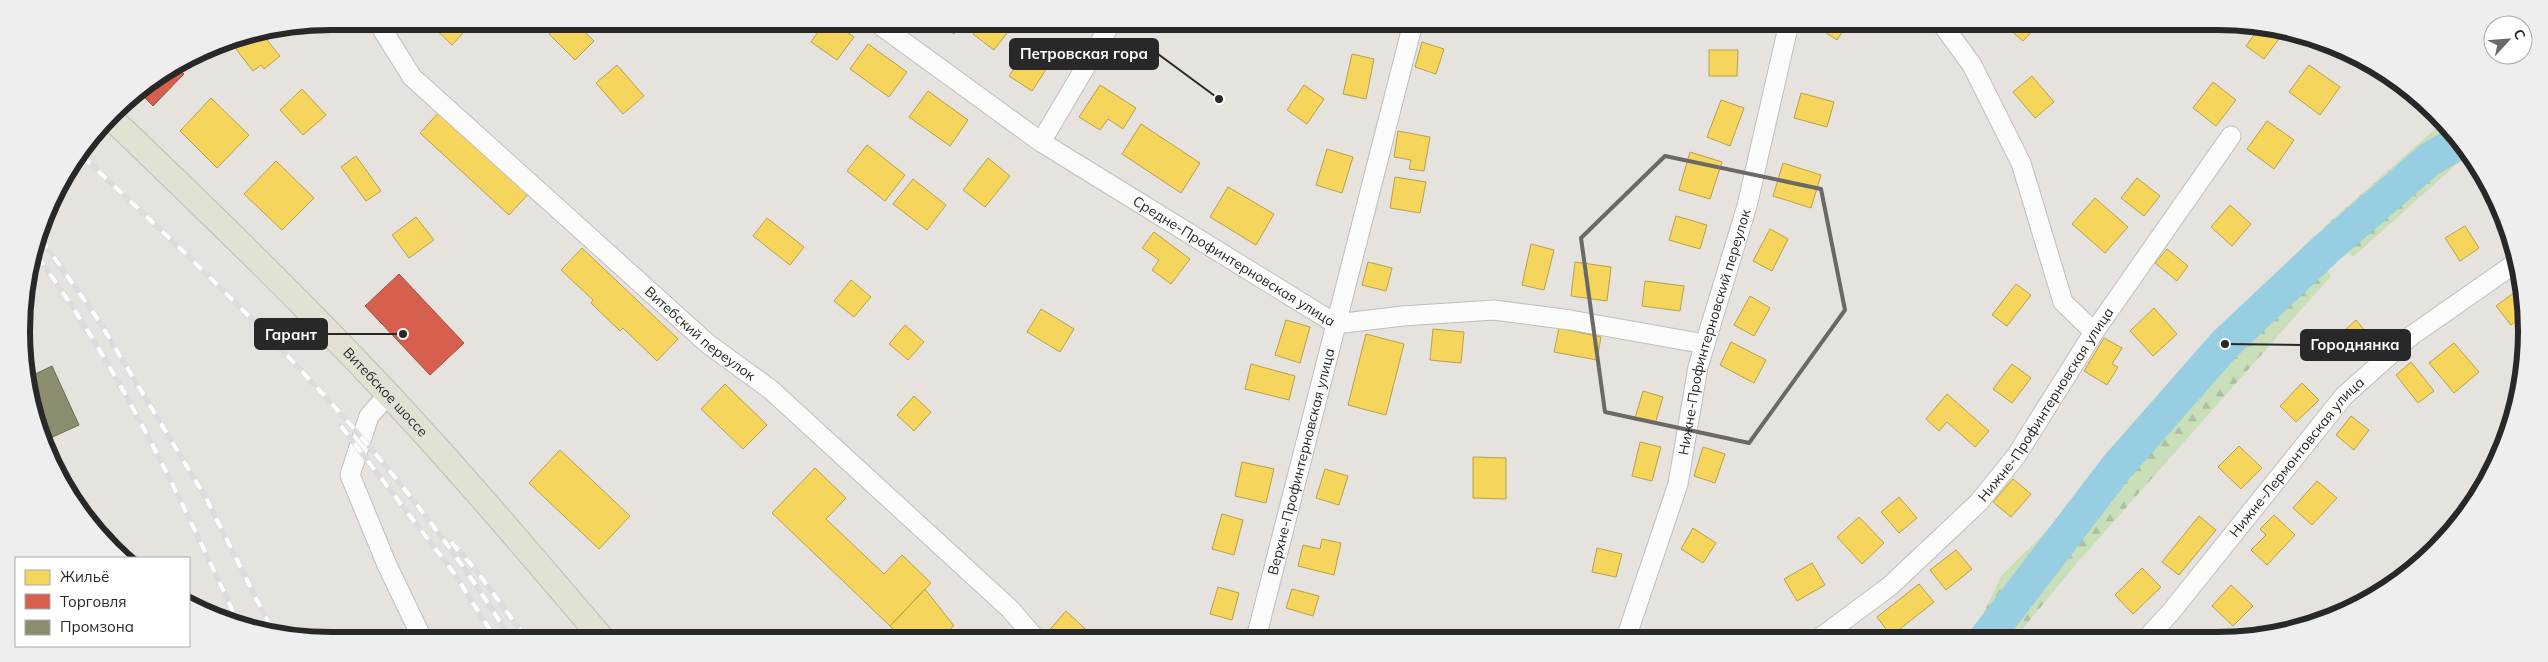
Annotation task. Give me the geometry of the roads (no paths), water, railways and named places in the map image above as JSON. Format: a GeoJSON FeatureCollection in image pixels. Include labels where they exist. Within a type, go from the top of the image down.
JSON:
{"type":"FeatureCollection","features":[{"type":"Feature","properties":{"kind":"main road","name":"Витебское шоссе"},"geometry":{"type":"LineString","coordinates":[[115,122],[230,232],[388,395],[497,516],[597,632]]}},
{"type":"Feature","properties":{"kind":"street","name":"Витебский переулок"},"geometry":{"type":"LineString","coordinates":[[383,30],[412,77],[708,344],[770,389],[1010,609],[1029,632]]}},
{"type":"Feature","properties":{"kind":"street","name":"Средне-Профинтерновская улица"},"geometry":{"type":"LineString","coordinates":[[887,30],[1041,142],[1336,324],[1403,316],[1494,310],[1570,320],[1705,344]]}},
{"type":"Feature","properties":{"kind":"street"},"geometry":{"type":"LineString","coordinates":[[1041,142],[1107,30]]}},
{"type":"Feature","properties":{"kind":"street","name":"Верхне-Профинтерновская улица"},"geometry":{"type":"LineString","coordinates":[[1258,632],[1411,30]]}},
{"type":"Feature","properties":{"kind":"street","name":"Нижне-Профинтерновский переулок"},"geometry":{"type":"LineString","coordinates":[[1628,632],[1678,484],[1698,367],[1747,206],[1787,30]]}},
{"type":"Feature","properties":{"kind":"street"},"geometry":{"type":"LineString","coordinates":[[1946,30],[1972,65],[2021,163],[2063,302],[2094,332]]}},
{"type":"Feature","properties":{"kind":"street","name":"Нижне-Профинтерновская улица"},"geometry":{"type":"LineString","coordinates":[[1828,632],[1890,586],[1979,502],[2016,456],[2094,332],[2231,136]]}},
{"type":"Feature","properties":{"kind":"street","name":"Нижне-Лермонтовская улица"},"geometry":{"type":"LineString","coordinates":[[2153,632],[2170,613],[2344,396],[2411,336],[2511,266]]}},
{"type":"Feature","properties":{"kind":"street"},"geometry":{"type":"LineString","coordinates":[[388,395],[369,416],[350,475],[387,566],[419,632]]}},
{"type":"Feature","properties":{"kind":"waterway"},"geometry":{"type":"LineString","coordinates":[[1991,632],[2117,467],[2225,344],[2326,249],[2430,159],[2454,145]]}},
{"type":"Feature","properties":{"kind":"railway"},"geometry":{"type":"LineString","coordinates":[[85,159],[257,324],[366,443],[418,506],[466,570],[506,632]]}},
{"type":"Feature","properties":{"kind":"railway"},"geometry":{"type":"LineString","coordinates":[[43,242],[97,318],[206,498],[270,626]]}},
{"type":"Feature","properties":{"kind":"railway"},"geometry":{"type":"LineString","coordinates":[[39,259],[67,298],[121,387],[170,479],[235,616]]}},
{"type":"Feature","properties":{"kind":"railway"},"geometry":{"type":"LineString","coordinates":[[341,426],[454,573],[491,632]]}},
{"type":"Feature","properties":{"kind":"railway"},"geometry":{"type":"LineString","coordinates":[[451,542],[476,570],[522,632]]}},
{"type":"Feature","properties":{"kind":"place","name":"Петровская гора"},"geometry":{"type":"Point","coordinates":[1219,99]}},
{"type":"Feature","properties":{"kind":"place","name":"Гарант"},"geometry":{"type":"Point","coordinates":[403,334]}},
{"type":"Feature","properties":{"kind":"place","name":"Городнянка"},"geometry":{"type":"Point","coordinates":[2225,344]}}]}
